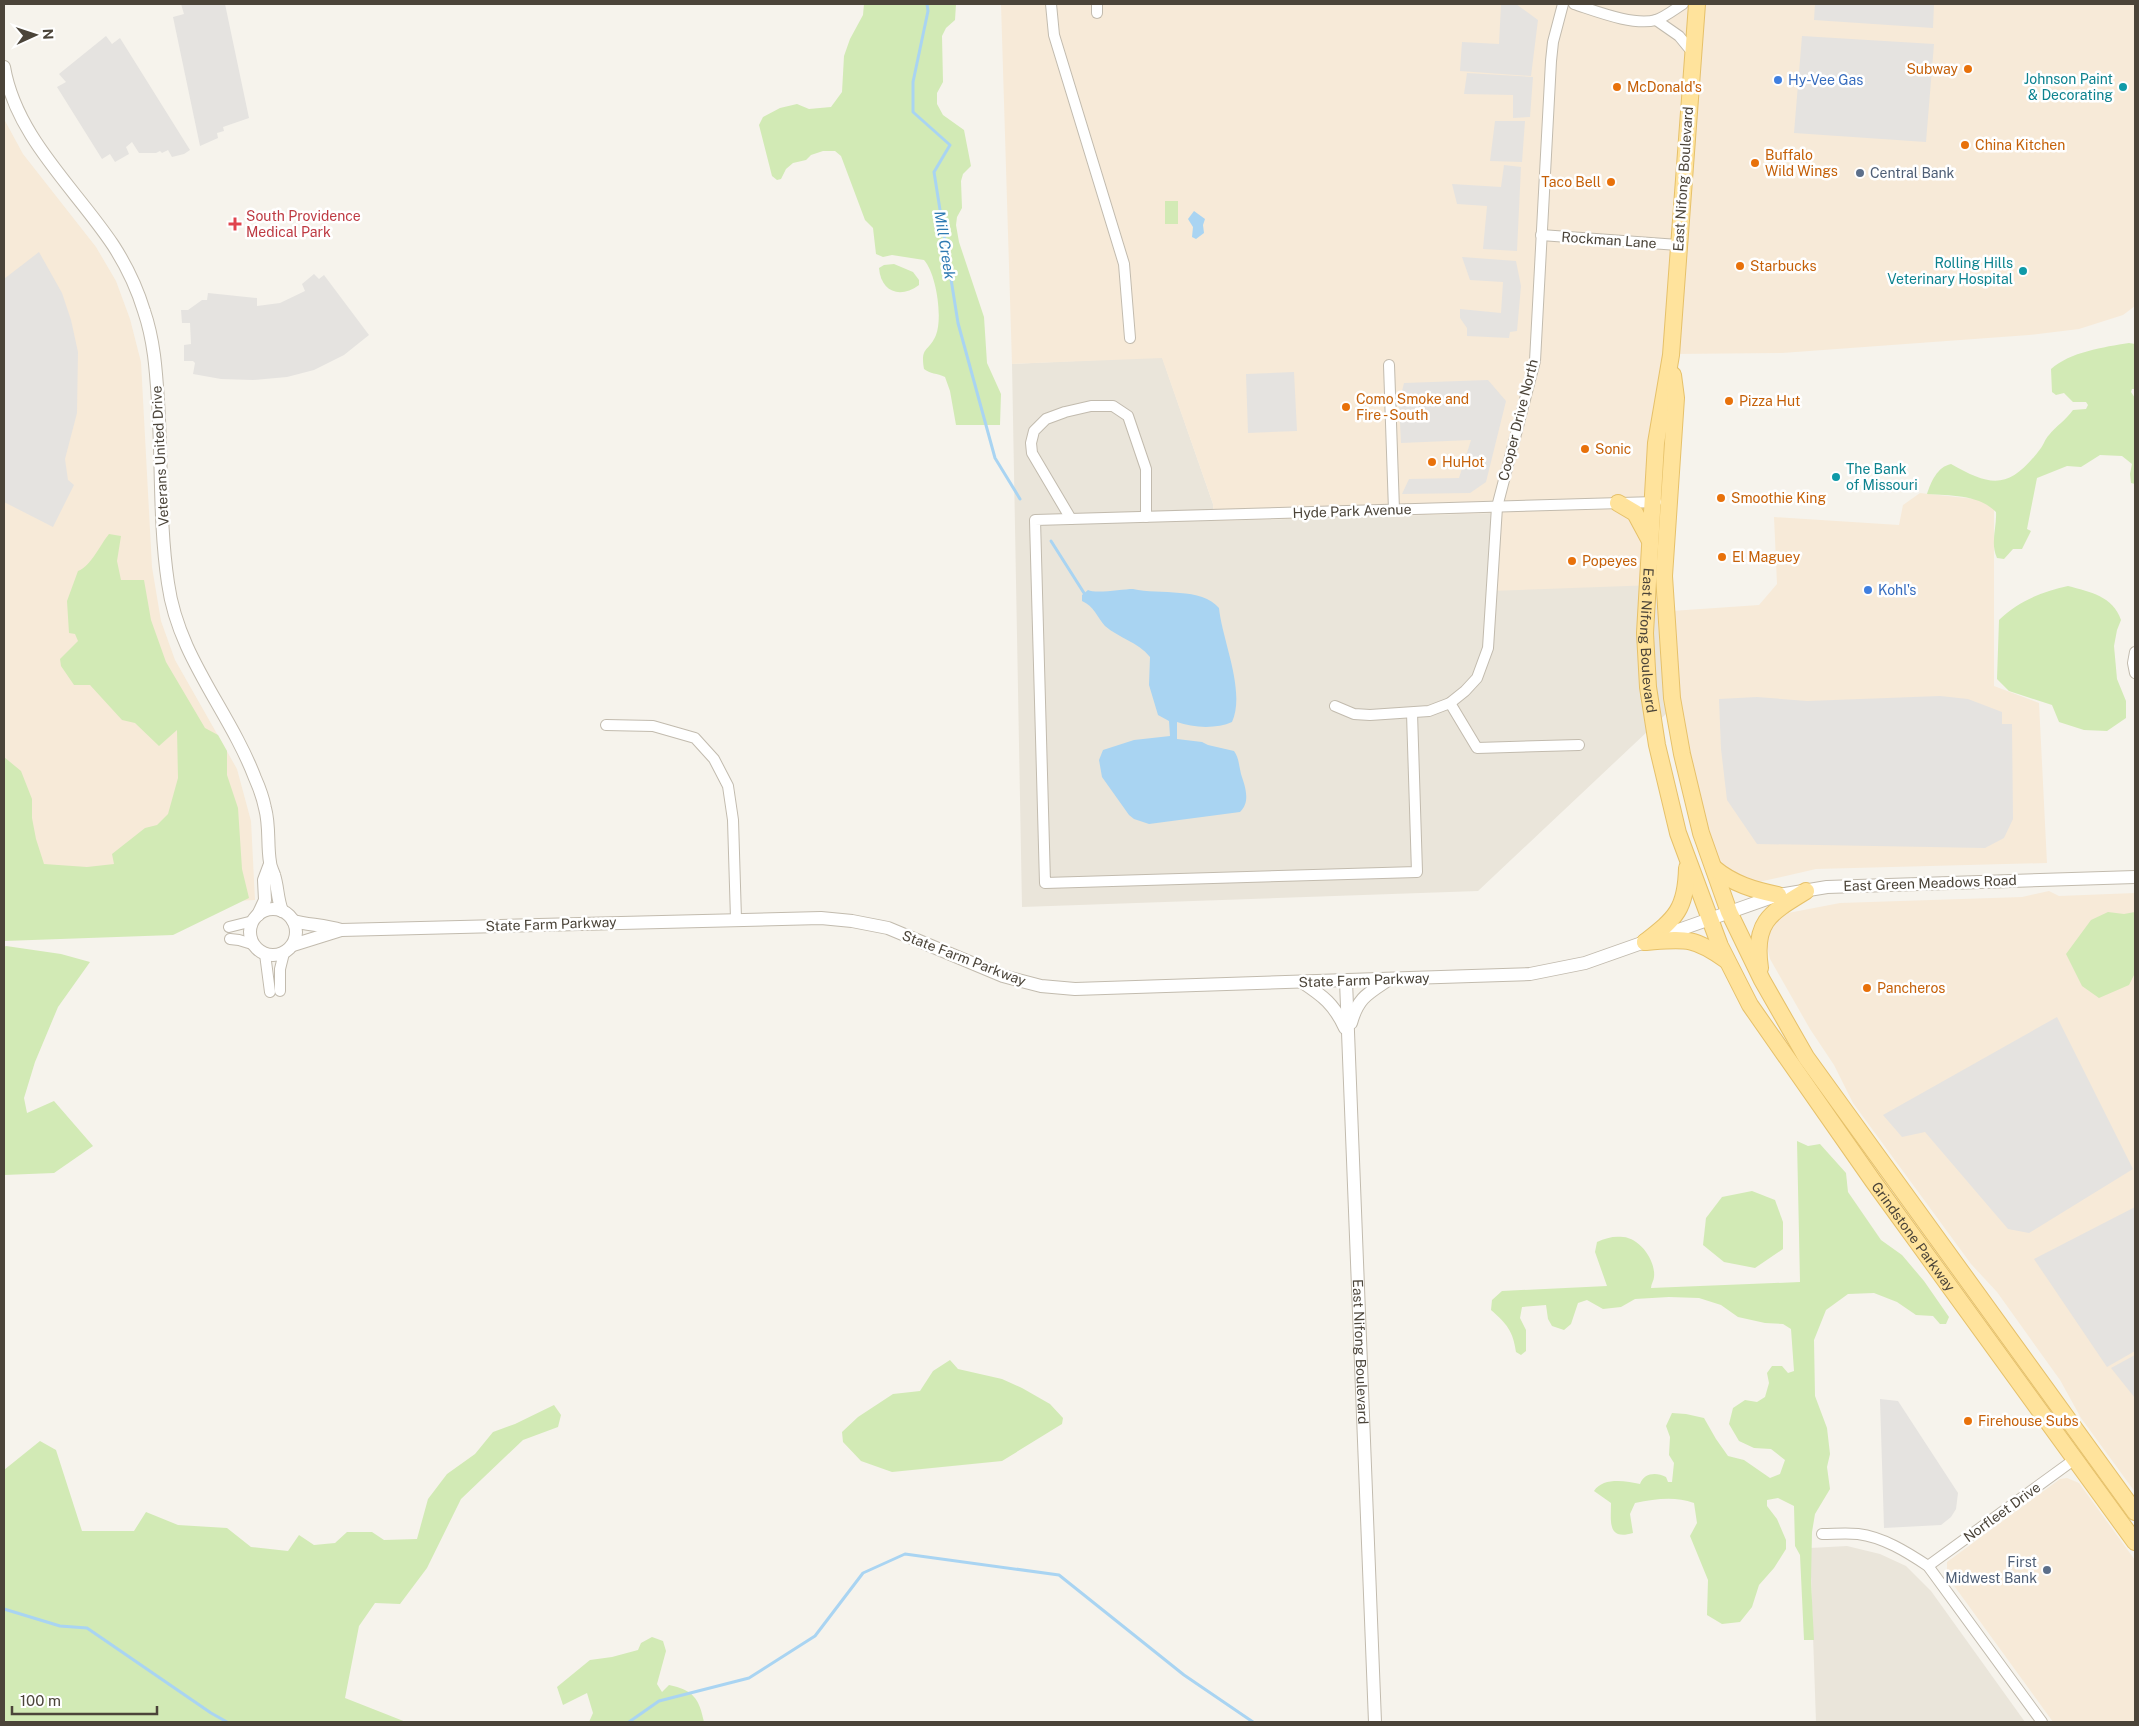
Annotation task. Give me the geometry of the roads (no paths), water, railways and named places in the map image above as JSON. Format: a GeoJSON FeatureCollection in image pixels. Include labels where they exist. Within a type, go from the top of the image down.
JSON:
{"type":"FeatureCollection","features":[{"type":"Feature","properties":{"kind":"main road","name":"East Nifong Boulevard"},"geometry":{"type":"LineString","coordinates":[[1697,4],[1671,355],[1656,443],[1672,698],[1686,772],[1701,833],[1729,912]]}},
{"type":"Feature","properties":{"kind":"main road","name":"East Nifong Boulevard"},"geometry":{"type":"LineString","coordinates":[[1661,502],[1650,543],[1645,633],[1648,687],[1667,794],[1688,861],[1710,918]]}},
{"type":"Feature","properties":{"kind":"main road"},"geometry":{"type":"LineString","coordinates":[[1618,503],[1628,508],[1639,518],[1650,543]]}},
{"type":"Feature","properties":{"kind":"main road"},"geometry":{"type":"LineString","coordinates":[[1645,942],[1666,925],[1678,911],[1685,898],[1688,861]]}},
{"type":"Feature","properties":{"kind":"main road"},"geometry":{"type":"LineString","coordinates":[[1714,868],[1725,878],[1738,884],[1778,895]]}},
{"type":"Feature","properties":{"kind":"main road"},"geometry":{"type":"LineString","coordinates":[[1762,980],[1758,955],[1759,940],[1765,924],[1773,911],[1806,891]]}},
{"type":"Feature","properties":{"kind":"main road","name":"Grindstone Parkway"},"geometry":{"type":"LineString","coordinates":[[1729,912],[1762,980],[1806,1057],[2135,1512]]}},
{"type":"Feature","properties":{"kind":"main road","name":"Grindstone Parkway"},"geometry":{"type":"LineString","coordinates":[[1710,918],[1727,960],[1750,1005],[1791,1065],[2135,1542]]}},
{"type":"Feature","properties":{"kind":"main road"},"geometry":{"type":"LineString","coordinates":[[1645,942],[1686,938],[1698,942],[1727,960]]}},
{"type":"Feature","properties":{"kind":"street"},"geometry":{"type":"LineString","coordinates":[[1050,4],[1054,36],[1124,264],[1130,338]]}},
{"type":"Feature","properties":{"kind":"street","name":"Cooper Drive North"},"geometry":{"type":"LineString","coordinates":[[1450,703],[1477,678],[1488,648],[1497,507],[1534,361],[1553,42],[1563,4]]}},
{"type":"Feature","properties":{"kind":"street"},"geometry":{"type":"LineString","coordinates":[[1574,4],[1618,19],[1656,20],[1683,4]]}},
{"type":"Feature","properties":{"kind":"street"},"geometry":{"type":"LineString","coordinates":[[1656,20],[1679,36],[1693,53]]}},
{"type":"Feature","properties":{"kind":"street","name":"Veterans United Drive"},"geometry":{"type":"LineString","coordinates":[[4,67],[10,91],[28,129],[113,245],[137,290],[145,313],[152,336],[156,370],[165,546],[168,583],[175,619],[190,657],[244,750],[256,780],[266,810],[270,864],[275,877],[276,896],[282,911]]}},
{"type":"Feature","properties":{"kind":"street","name":"Rockman Lane"},"geometry":{"type":"LineString","coordinates":[[1541,236],[1678,245]]}},
{"type":"Feature","properties":{"kind":"street"},"geometry":{"type":"LineString","coordinates":[[1389,365],[1394,510]]}},
{"type":"Feature","properties":{"kind":"street"},"geometry":{"type":"LineString","coordinates":[[1071,519],[1032,453],[1031,443],[1034,431],[1046,419],[1091,406],[1113,406],[1128,416],[1146,469],[1146,517]]}},
{"type":"Feature","properties":{"kind":"street","name":"Hyde Park Avenue"},"geometry":{"type":"LineString","coordinates":[[1412,713],[1417,872],[1045,883],[1035,520],[1661,502]]}},
{"type":"Feature","properties":{"kind":"street"},"geometry":{"type":"LineString","coordinates":[[2135,652],[2133,663],[2135,674]]}},
{"type":"Feature","properties":{"kind":"street"},"geometry":{"type":"LineString","coordinates":[[1335,706],[1354,714],[1412,713],[1429,712],[1450,703],[1477,748],[1579,744]]}},
{"type":"Feature","properties":{"kind":"street"},"geometry":{"type":"LineString","coordinates":[[606,725],[653,726],[694,738],[714,759],[728,786],[732,820],[736,919]]}},
{"type":"Feature","properties":{"kind":"street","name":"Veterans United Drive"},"geometry":{"type":"LineString","coordinates":[[255,918],[264,900],[264,880],[270,864]]}},
{"type":"Feature","properties":{"kind":"street","name":"East Green Meadows Road"},"geometry":{"type":"LineString","coordinates":[[1729,912],[1778,895],[1827,887],[2135,877]]}},
{"type":"Feature","properties":{"kind":"street"},"geometry":{"type":"LineString","coordinates":[[230,927],[255,918],[269,909],[282,911],[293,921],[296,937],[288,949],[280,968],[275,992],[265,954]]}},
{"type":"Feature","properties":{"kind":"street","name":"State Farm Parkway"},"geometry":{"type":"LineString","coordinates":[[288,949],[341,930],[821,918],[852,921],[888,928],[1003,976],[1041,986],[1075,989],[1530,974],[1585,963],[1729,912]]}},
{"type":"Feature","properties":{"kind":"street"},"geometry":{"type":"LineString","coordinates":[[252,944],[250,928],[255,918]]}},
{"type":"Feature","properties":{"kind":"street","name":"State Farm Parkway"},"geometry":{"type":"LineString","coordinates":[[293,921],[307,925],[328,926],[341,930]]}},
{"type":"Feature","properties":{"kind":"street"},"geometry":{"type":"LineString","coordinates":[[230,939],[252,944],[265,954],[278,955],[288,949]]}},
{"type":"Feature","properties":{"kind":"street"},"geometry":{"type":"LineString","coordinates":[[1348,1033],[1355,1007],[1367,994],[1389,979]]}},
{"type":"Feature","properties":{"kind":"street","name":"East Nifong Boulevard"},"geometry":{"type":"LineString","coordinates":[[1346,981],[1375,1722]]}},
{"type":"Feature","properties":{"kind":"street"},"geometry":{"type":"LineString","coordinates":[[1302,982],[1329,1001],[1338,1012],[1348,1033]]}},
{"type":"Feature","properties":{"kind":"street","name":"Norfleet Drive"},"geometry":{"type":"LineString","coordinates":[[1928,1566],[2075,1458]]}},
{"type":"Feature","properties":{"kind":"street"},"geometry":{"type":"LineString","coordinates":[[1822,1534],[1858,1534],[1880,1540],[1905,1551],[1928,1566],[2042,1722]]}},
{"type":"Feature","properties":{"kind":"water"},"geometry":{"type":"Polygon","coordinates":[[[1194,211],[1205,219],[1203,225],[1204,233],[1196,239],[1192,237],[1193,227],[1188,219],[1194,211]]]}},
{"type":"Feature","properties":{"kind":"water"},"geometry":{"type":"Polygon","coordinates":[[[1133,589],[1191,594],[1212,601],[1219,608],[1235,681],[1236,710],[1232,722],[1219,726],[1190,726],[1177,722],[1177,739],[1202,742],[1234,751],[1238,759],[1246,794],[1245,804],[1240,812],[1149,824],[1134,819],[1129,815],[1102,777],[1099,760],[1103,750],[1134,740],[1170,736],[1169,721],[1158,715],[1149,685],[1150,657],[1140,648],[1105,626],[1092,609],[1082,601],[1082,595],[1088,590],[1133,589]]]}},
{"type":"Feature","properties":{"kind":"waterway","name":"Mill Creek"},"geometry":{"type":"LineString","coordinates":[[927,4],[928,11],[913,82],[913,112],[950,145],[934,172],[958,323],[995,458],[1020,499]]}},
{"type":"Feature","properties":{"kind":"waterway","name":"Mill Creek"},"geometry":{"type":"LineString","coordinates":[[1051,541],[1084,593]]}},
{"type":"Feature","properties":{"kind":"waterway"},"geometry":{"type":"LineString","coordinates":[[629,1722],[659,1701],[749,1678],[815,1636],[863,1573],[905,1554],[1059,1575],[1184,1675],[1253,1722]]}},
{"type":"Feature","properties":{"kind":"waterway"},"geometry":{"type":"LineString","coordinates":[[4,1609],[60,1626],[87,1628],[227,1722]]}},
{"type":"Feature","properties":{"kind":"place","name":"Subway"},"geometry":{"type":"Point","coordinates":[1968,69]}},
{"type":"Feature","properties":{"kind":"place","name":"Hy-Vee Gas"},"geometry":{"type":"Point","coordinates":[1778,80]}},
{"type":"Feature","properties":{"kind":"place","name":"McDonald's"},"geometry":{"type":"Point","coordinates":[1617,87]}},
{"type":"Feature","properties":{"kind":"place","name":"Johnson Paint & Decorating"},"geometry":{"type":"Point","coordinates":[2123,87]}},
{"type":"Feature","properties":{"kind":"place","name":"China Kitchen"},"geometry":{"type":"Point","coordinates":[1965,145]}},
{"type":"Feature","properties":{"kind":"place","name":"Buffalo Wild Wings"},"geometry":{"type":"Point","coordinates":[1755,163]}},
{"type":"Feature","properties":{"kind":"place","name":"Central Bank"},"geometry":{"type":"Point","coordinates":[1860,173]}},
{"type":"Feature","properties":{"kind":"place","name":"Taco Bell"},"geometry":{"type":"Point","coordinates":[1611,182]}},
{"type":"Feature","properties":{"kind":"place","name":"South Providence Medical Park"},"geometry":{"type":"Point","coordinates":[235,224]}},
{"type":"Feature","properties":{"kind":"place","name":"Starbucks"},"geometry":{"type":"Point","coordinates":[1740,266]}},
{"type":"Feature","properties":{"kind":"place","name":"Rolling Hills Veterinary Hospital"},"geometry":{"type":"Point","coordinates":[2023,271]}},
{"type":"Feature","properties":{"kind":"place","name":"Pizza Hut"},"geometry":{"type":"Point","coordinates":[1729,401]}},
{"type":"Feature","properties":{"kind":"place","name":"Como Smoke and Fire - South"},"geometry":{"type":"Point","coordinates":[1346,407]}},
{"type":"Feature","properties":{"kind":"place","name":"Sonic"},"geometry":{"type":"Point","coordinates":[1585,449]}},
{"type":"Feature","properties":{"kind":"place","name":"HuHot"},"geometry":{"type":"Point","coordinates":[1432,462]}},
{"type":"Feature","properties":{"kind":"place","name":"The Bank of Missouri"},"geometry":{"type":"Point","coordinates":[1836,477]}},
{"type":"Feature","properties":{"kind":"place","name":"Smoothie King"},"geometry":{"type":"Point","coordinates":[1721,498]}},
{"type":"Feature","properties":{"kind":"place","name":"El Maguey"},"geometry":{"type":"Point","coordinates":[1722,557]}},
{"type":"Feature","properties":{"kind":"place","name":"Popeyes"},"geometry":{"type":"Point","coordinates":[1572,561]}},
{"type":"Feature","properties":{"kind":"place","name":"Kohl's"},"geometry":{"type":"Point","coordinates":[1868,590]}},
{"type":"Feature","properties":{"kind":"place","name":"Pancheros"},"geometry":{"type":"Point","coordinates":[1867,988]}},
{"type":"Feature","properties":{"kind":"place","name":"Firehouse Subs"},"geometry":{"type":"Point","coordinates":[1968,1421]}},
{"type":"Feature","properties":{"kind":"place","name":"First Midwest Bank"},"geometry":{"type":"Point","coordinates":[2047,1570]}}]}
